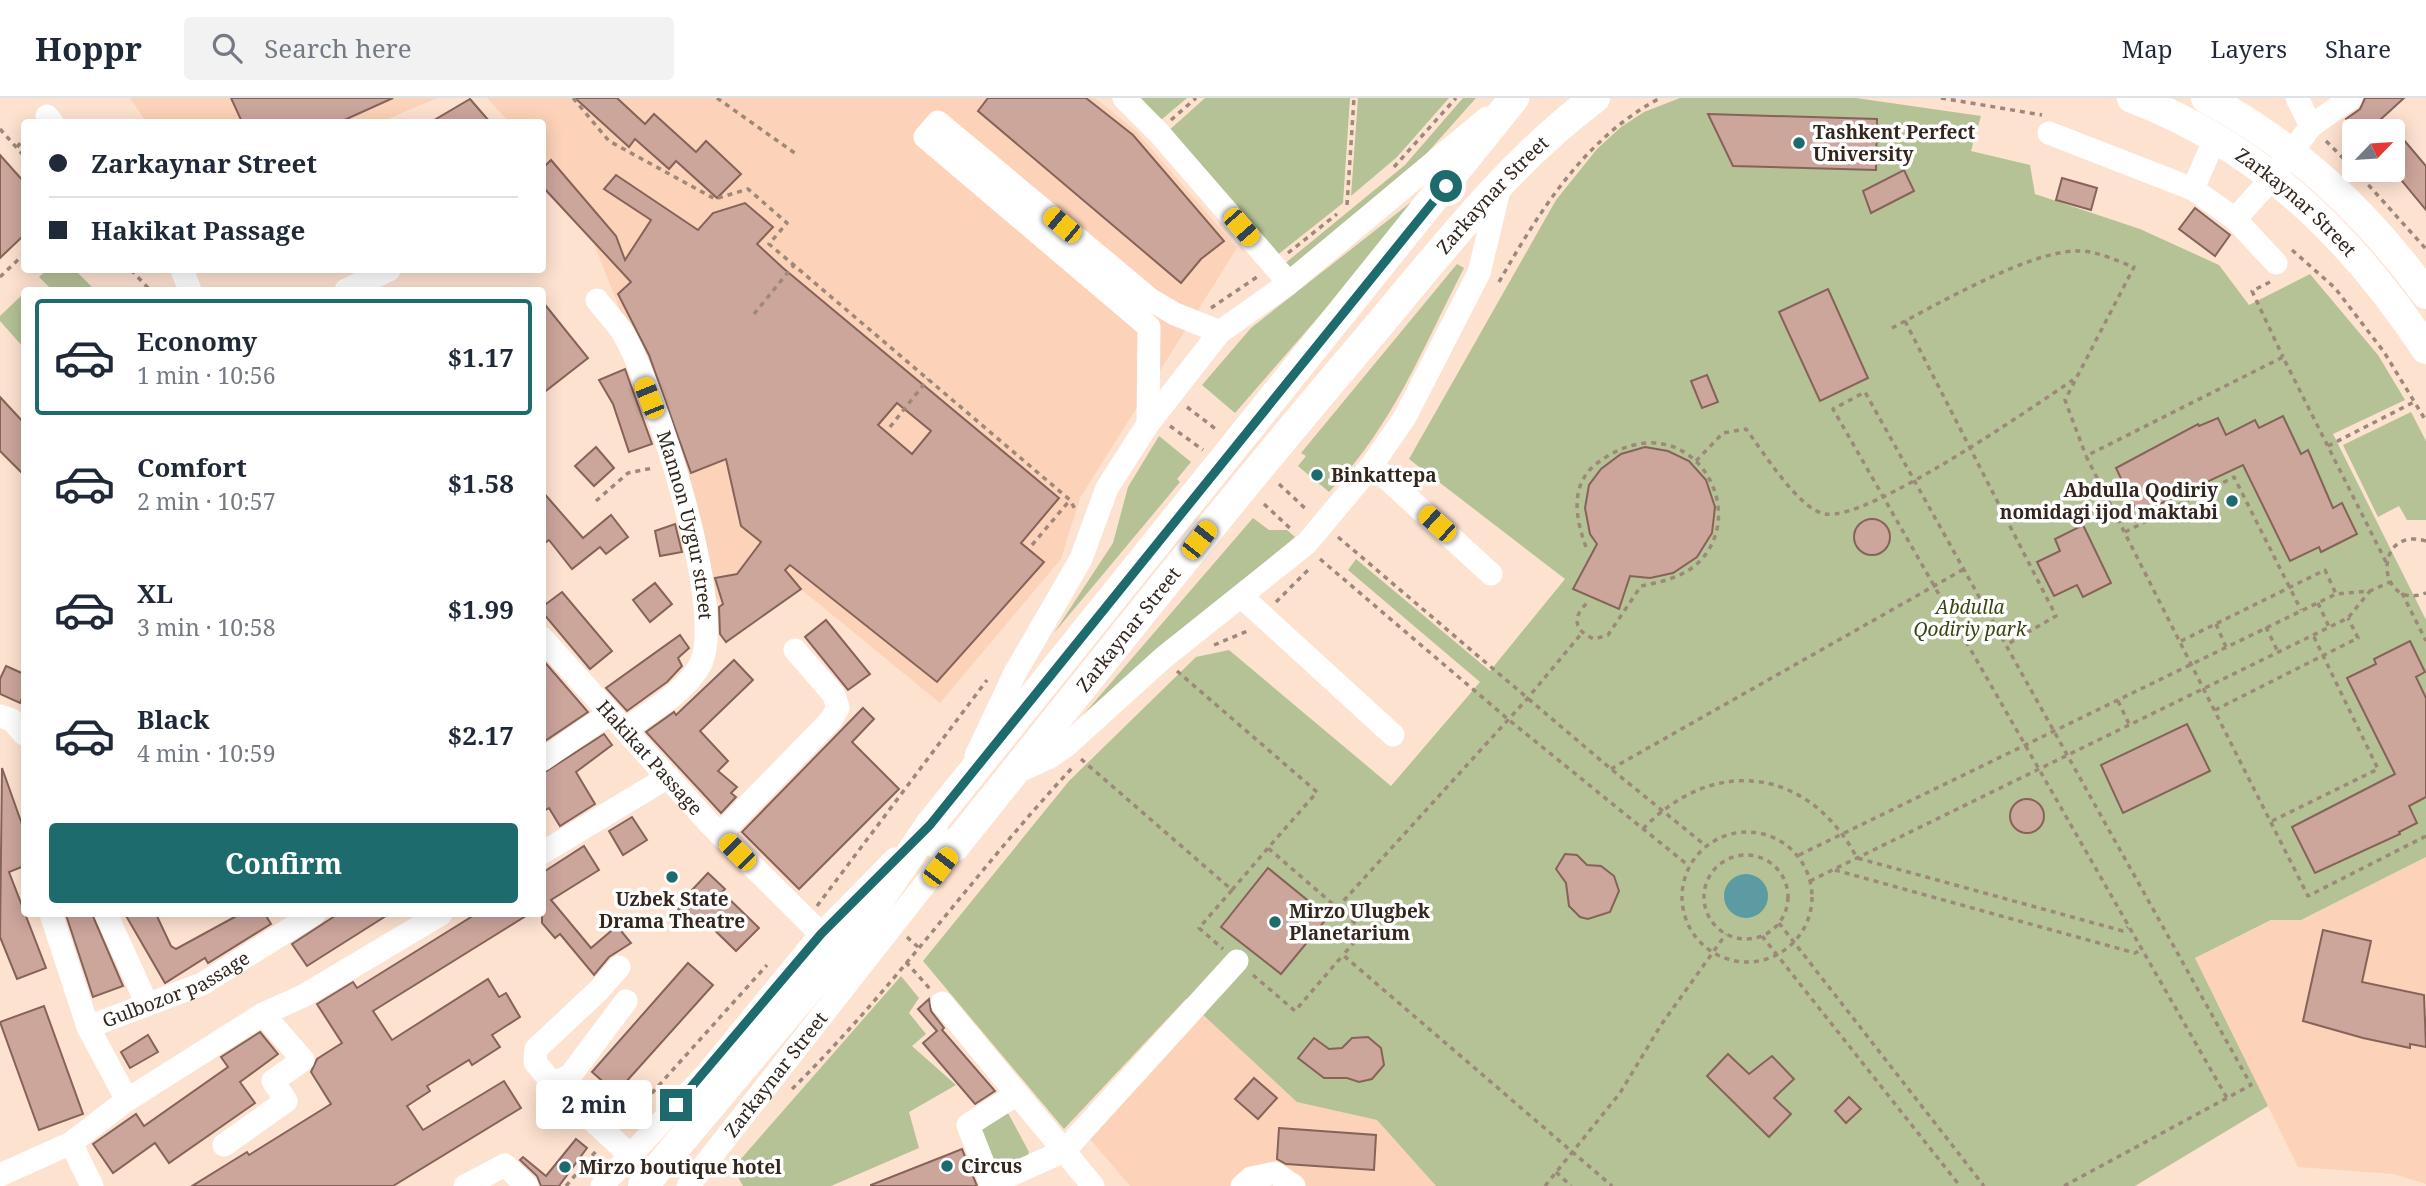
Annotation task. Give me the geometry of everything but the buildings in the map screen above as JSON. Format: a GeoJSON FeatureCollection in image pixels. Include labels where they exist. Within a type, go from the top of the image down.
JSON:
{"type":"FeatureCollection","features":[{"type":"Feature","properties":{"kind":"main road","name":"Zarkaynar Street"},"geometry":{"type":"LineString","coordinates":[[643,1186],[860,928],[930,825],[1512,98]]}},
{"type":"Feature","properties":{"kind":"main road","name":"Zarkaynar Street"},"geometry":{"type":"LineString","coordinates":[[955,846],[1250,476],[1501,181],[1547,135],[1595,98]]}},
{"type":"Feature","properties":{"kind":"main road","name":"Zarkaynar Street"},"geometry":{"type":"LineString","coordinates":[[2132,98],[2216,136],[2274,176],[2359,258],[2426,349]]}},
{"type":"Feature","properties":{"kind":"main road","name":"Zarkaynar Street"},"geometry":{"type":"LineString","coordinates":[[2206,98],[2291,152],[2350,202],[2422,281]]}},
{"type":"Feature","properties":{"kind":"main road"},"geometry":{"type":"LineString","coordinates":[[930,825],[937,843],[955,846]]}},
{"type":"Feature","properties":{"kind":"street"},"geometry":{"type":"LineString","coordinates":[[1124,98],[1158,132],[1282,274]]}},
{"type":"Feature","properties":{"kind":"street"},"geometry":{"type":"LineString","coordinates":[[963,783],[1015,673],[1082,559],[1107,488],[1152,420],[1220,332],[1282,274],[1512,98]]}},
{"type":"Feature","properties":{"kind":"street"},"geometry":{"type":"LineString","coordinates":[[2297,98],[2311,126]]}},
{"type":"Feature","properties":{"kind":"street","name":"Zarkaynar Street"},"geometry":{"type":"LineString","coordinates":[[2291,152],[2311,126],[2351,98]]}},
{"type":"Feature","properties":{"kind":"street"},"geometry":{"type":"LineString","coordinates":[[1152,420],[1149,327],[1141,306],[938,122],[925,137],[1141,306],[1220,332]]}},
{"type":"Feature","properties":{"kind":"street"},"geometry":{"type":"LineString","coordinates":[[2049,133],[2193,189],[2235,219],[2282,270]]}},
{"type":"Feature","properties":{"kind":"street"},"geometry":{"type":"LineString","coordinates":[[2193,189],[2216,136]]}},
{"type":"Feature","properties":{"kind":"street"},"geometry":{"type":"LineString","coordinates":[[2235,219],[2274,176],[2291,152]]}},
{"type":"Feature","properties":{"kind":"street"},"geometry":{"type":"LineString","coordinates":[[1012,775],[1050,757],[1074,752],[1173,667],[1241,596],[1307,543],[1372,466],[1405,417],[1479,273],[1501,181]]}},
{"type":"Feature","properties":{"kind":"street"},"geometry":{"type":"LineString","coordinates":[[352,287],[382,273]]}},
{"type":"Feature","properties":{"kind":"street","name":"Mannon Uygur street"},"geometry":{"type":"LineString","coordinates":[[597,300],[623,333],[676,463],[692,529],[706,645],[701,663],[691,679],[617,722]]}},
{"type":"Feature","properties":{"kind":"street"},"geometry":{"type":"LineString","coordinates":[[1372,466],[1491,574]]}},
{"type":"Feature","properties":{"kind":"street"},"geometry":{"type":"LineString","coordinates":[[1241,596],[1393,736]]}},
{"type":"Feature","properties":{"kind":"street","name":"Hakikat Passage"},"geometry":{"type":"LineString","coordinates":[[546,642],[720,834],[813,928]]}},
{"type":"Feature","properties":{"kind":"street"},"geometry":{"type":"LineString","coordinates":[[720,834],[831,720],[838,708],[835,695],[795,650]]}},
{"type":"Feature","properties":{"kind":"street"},"geometry":{"type":"LineString","coordinates":[[0,716],[12,720],[21,730]]}},
{"type":"Feature","properties":{"kind":"street"},"geometry":{"type":"LineString","coordinates":[[546,758],[617,722]]}},
{"type":"Feature","properties":{"kind":"street"},"geometry":{"type":"LineString","coordinates":[[546,851],[668,777]]}},
{"type":"Feature","properties":{"kind":"street"},"geometry":{"type":"LineString","coordinates":[[602,1186],[707,1073],[813,928],[930,825]]}},
{"type":"Feature","properties":{"kind":"street","name":"Zarkaynar Street"},"geometry":{"type":"LineString","coordinates":[[688,1186],[955,846]]}},
{"type":"Feature","properties":{"kind":"street"},"geometry":{"type":"LineString","coordinates":[[52,917],[88,1027]]}},
{"type":"Feature","properties":{"kind":"street"},"geometry":{"type":"LineString","coordinates":[[107,917],[147,1004]]}},
{"type":"Feature","properties":{"kind":"street"},"geometry":{"type":"LineString","coordinates":[[0,1175],[71,1143],[127,1100],[263,1014],[305,995],[436,917]]}},
{"type":"Feature","properties":{"kind":"street","name":"Gulbozor passage"},"geometry":{"type":"LineString","coordinates":[[127,1100],[88,1027],[202,984],[285,921]]}},
{"type":"Feature","properties":{"kind":"street"},"geometry":{"type":"LineString","coordinates":[[1017,1094],[968,1125],[992,1185],[1064,1151],[1237,961]]}},
{"type":"Feature","properties":{"kind":"street"},"geometry":{"type":"LineString","coordinates":[[619,967],[599,990],[536,1049],[535,1062],[552,1083],[629,1155]]}},
{"type":"Feature","properties":{"kind":"street"},"geometry":{"type":"LineString","coordinates":[[552,1083],[570,1076],[626,1001]]}},
{"type":"Feature","properties":{"kind":"street"},"geometry":{"type":"LineString","coordinates":[[942,1003],[1093,1186]]}},
{"type":"Feature","properties":{"kind":"street"},"geometry":{"type":"LineString","coordinates":[[224,1145],[286,1101],[273,1081],[303,1060],[263,1014]]}},
{"type":"Feature","properties":{"kind":"street"},"geometry":{"type":"LineString","coordinates":[[71,1143],[92,1186]]}},
{"type":"Feature","properties":{"kind":"street"},"geometry":{"type":"LineString","coordinates":[[465,1186],[505,1165],[527,1186]]}},
{"type":"Feature","properties":{"kind":"street"},"geometry":{"type":"LineString","coordinates":[[1242,1186],[1266,1173],[1275,1173],[1294,1186]]}},
{"type":"Feature","properties":{"kind":"path"},"geometry":{"type":"LineString","coordinates":[[573,98],[609,141],[715,199],[748,189],[787,223],[769,244],[1070,500],[1080,518]]}},
{"type":"Feature","properties":{"kind":"path"},"geometry":{"type":"LineString","coordinates":[[717,98],[796,154]]}},
{"type":"Feature","properties":{"kind":"path"},"geometry":{"type":"LineString","coordinates":[[724,104],[729,98]]}},
{"type":"Feature","properties":{"kind":"path"},"geometry":{"type":"LineString","coordinates":[[1158,132],[1196,98]]}},
{"type":"Feature","properties":{"kind":"path"},"geometry":{"type":"LineString","coordinates":[[1348,205],[1354,98]]}},
{"type":"Feature","properties":{"kind":"path"},"geometry":{"type":"LineString","coordinates":[[1393,167],[1455,98]]}},
{"type":"Feature","properties":{"kind":"path"},"geometry":{"type":"LineString","coordinates":[[1496,287],[1541,208],[1566,178],[1615,127],[1660,98]]}},
{"type":"Feature","properties":{"kind":"path"},"geometry":{"type":"LineString","coordinates":[[0,130],[21,152]]}},
{"type":"Feature","properties":{"kind":"path"},"geometry":{"type":"LineString","coordinates":[[17,147],[21,142]]}},
{"type":"Feature","properties":{"kind":"path"},"geometry":{"type":"LineString","coordinates":[[2366,182],[2426,248]]}},
{"type":"Feature","properties":{"kind":"path"},"geometry":{"type":"LineString","coordinates":[[1193,322],[1282,274],[1356,198]]}},
{"type":"Feature","properties":{"kind":"path"},"geometry":{"type":"LineString","coordinates":[[1892,328],[1988,279],[2045,258],[2077,251],[2134,267],[2065,400],[2087,456],[2308,896],[2426,836]]}},
{"type":"Feature","properties":{"kind":"path"},"geometry":{"type":"LineString","coordinates":[[0,277],[21,257]]}},
{"type":"Feature","properties":{"kind":"path"},"geometry":{"type":"LineString","coordinates":[[2306,262],[2282,270],[2252,292],[2386,562],[2390,582],[2402,593],[2426,641]]}},
{"type":"Feature","properties":{"kind":"path"},"geometry":{"type":"LineString","coordinates":[[754,314],[794,265]]}},
{"type":"Feature","properties":{"kind":"path"},"geometry":{"type":"LineString","coordinates":[[134,273],[147,287]]}},
{"type":"Feature","properties":{"kind":"path"},"geometry":{"type":"LineString","coordinates":[[1905,321],[2056,616],[2006,645]]}},
{"type":"Feature","properties":{"kind":"path"},"geometry":{"type":"LineString","coordinates":[[2087,456],[2283,357]]}},
{"type":"Feature","properties":{"kind":"path"},"geometry":{"type":"LineString","coordinates":[[890,427],[928,379]]}},
{"type":"Feature","properties":{"kind":"path"},"geometry":{"type":"LineString","coordinates":[[1696,460],[1723,433],[1746,429],[1808,505],[1824,514],[1849,512],[1915,481],[2074,379]]}},
{"type":"Feature","properties":{"kind":"path"},"geometry":{"type":"LineString","coordinates":[[2064,1186],[2227,1098],[2250,1084],[1865,392],[1833,410],[2227,1098]]}},
{"type":"Feature","properties":{"kind":"path"},"geometry":{"type":"LineString","coordinates":[[1172,395],[1219,431]]}},
{"type":"Feature","properties":{"kind":"path"},"geometry":{"type":"LineString","coordinates":[[2328,446],[2414,402]]}},
{"type":"Feature","properties":{"kind":"path"},"geometry":{"type":"LineString","coordinates":[[1152,420],[1204,452]]}},
{"type":"Feature","properties":{"kind":"path"},"geometry":{"type":"LineString","coordinates":[[1586,547],[1575,509],[1581,483],[1595,464],[1617,449],[1644,440],[1669,443],[1696,460],[1709,477],[1718,509],[1714,538],[1699,562],[1671,579],[1641,586],[1608,635],[1594,639],[1581,634],[1576,623],[1578,611],[1587,603]]}},
{"type":"Feature","properties":{"kind":"path"},"geometry":{"type":"LineString","coordinates":[[596,501],[628,473],[676,463]]}},
{"type":"Feature","properties":{"kind":"path"},"geometry":{"type":"LineString","coordinates":[[2125,532],[2234,477],[2301,610]]}},
{"type":"Feature","properties":{"kind":"path"},"geometry":{"type":"LineString","coordinates":[[1279,484],[1527,699],[1706,846]]}},
{"type":"Feature","properties":{"kind":"path"},"geometry":{"type":"LineString","coordinates":[[1032,545],[1070,500]]}},
{"type":"Feature","properties":{"kind":"path"},"geometry":{"type":"LineString","coordinates":[[1264,504],[1342,579],[1509,720],[1689,866]]}},
{"type":"Feature","properties":{"kind":"path"},"geometry":{"type":"LineString","coordinates":[[2386,562],[2389,554],[2401,542],[2426,541]]}},
{"type":"Feature","properties":{"kind":"path"},"geometry":{"type":"LineString","coordinates":[[1611,769],[1964,569]]}},
{"type":"Feature","properties":{"kind":"path"},"geometry":{"type":"LineString","coordinates":[[2180,642],[2325,570],[2336,594]]}},
{"type":"Feature","properties":{"kind":"path"},"geometry":{"type":"LineString","coordinates":[[1799,855],[2301,610],[2336,594],[2370,591],[2390,582]]}},
{"type":"Feature","properties":{"kind":"path"},"geometry":{"type":"LineString","coordinates":[[1810,881],[2348,618],[2370,591]]}},
{"type":"Feature","properties":{"kind":"path"},"geometry":{"type":"LineString","coordinates":[[2402,593],[2411,596],[2426,593]]}},
{"type":"Feature","properties":{"kind":"path"},"geometry":{"type":"LineString","coordinates":[[2318,603],[2329,627]]}},
{"type":"Feature","properties":{"kind":"path"},"geometry":{"type":"LineString","coordinates":[[1205,649],[1251,630],[1263,614]]}},
{"type":"Feature","properties":{"kind":"path"},"geometry":{"type":"LineString","coordinates":[[2214,710],[2358,639],[2348,618]]}},
{"type":"Feature","properties":{"kind":"path"},"geometry":{"type":"LineString","coordinates":[[2216,624],[2226,647]]}},
{"type":"Feature","properties":{"kind":"path"},"geometry":{"type":"LineString","coordinates":[[2266,628],[2278,652]]}},
{"type":"Feature","properties":{"kind":"path"},"geometry":{"type":"LineString","coordinates":[[1337,908],[1509,720],[1581,634]]}},
{"type":"Feature","properties":{"kind":"path"},"geometry":{"type":"LineString","coordinates":[[2273,823],[2378,769],[2313,635]]}},
{"type":"Feature","properties":{"kind":"path"},"geometry":{"type":"LineString","coordinates":[[1173,667],[1317,792],[1268,848],[1199,928],[1295,1011],[1364,931],[1268,848]]}},
{"type":"Feature","properties":{"kind":"path"},"geometry":{"type":"LineString","coordinates":[[813,928],[992,673]]}},
{"type":"Feature","properties":{"kind":"path"},"geometry":{"type":"LineString","coordinates":[[2118,701],[2129,725]]}},
{"type":"Feature","properties":{"kind":"path"},"geometry":{"type":"LineString","coordinates":[[788,1093],[906,962],[1020,824],[1074,752],[1090,750]]}},
{"type":"Feature","properties":{"kind":"path"},"geometry":{"type":"LineString","coordinates":[[1074,752],[1232,890]]}},
{"type":"Feature","properties":{"kind":"path"},"geometry":{"type":"LineString","coordinates":[[1643,829],[1661,809],[1694,790],[1731,781],[1768,783],[1804,797],[1820,807],[1844,834],[1857,858],[2123,931],[2129,927]]}},
{"type":"Feature","properties":{"kind":"path"},"geometry":{"type":"LineString","coordinates":[[1755,832],[1780,841],[1799,855],[1810,881],[1812,894],[1808,920],[1795,943],[1779,955],[1745,963],[1713,954],[1695,937],[1684,914],[1682,890],[1689,866],[1706,846],[1729,834],[1755,832]]}},
{"type":"Feature","properties":{"kind":"path"},"geometry":{"type":"LineString","coordinates":[[1743,855],[1763,859],[1773,865],[1785,882],[1787,903],[1779,923],[1762,936],[1743,939],[1726,934],[1710,919],[1706,910],[1705,888],[1715,869],[1723,862],[1743,855]]}},
{"type":"Feature","properties":{"kind":"path"},"geometry":{"type":"LineString","coordinates":[[1833,870],[2135,953],[2142,949]]}},
{"type":"Feature","properties":{"kind":"path"},"geometry":{"type":"LineString","coordinates":[[1779,923],[1984,1186]]}},
{"type":"Feature","properties":{"kind":"path"},"geometry":{"type":"LineString","coordinates":[[1545,1186],[1620,1093],[1661,1025],[1726,934]]}},
{"type":"Feature","properties":{"kind":"path"},"geometry":{"type":"LineString","coordinates":[[1762,936],[1960,1186]]}},
{"type":"Feature","properties":{"kind":"path"},"geometry":{"type":"LineString","coordinates":[[1343,955],[1612,1186]]}},
{"type":"Feature","properties":{"kind":"path"},"geometry":{"type":"LineString","coordinates":[[906,962],[942,1003]]}},
{"type":"Feature","properties":{"kind":"path"},"geometry":{"type":"LineString","coordinates":[[566,1186],[608,1138],[640,1109],[769,963]]}},
{"type":"Feature","properties":{"kind":"path"},"geometry":{"type":"LineString","coordinates":[[1556,1172],[1572,1186]]}},
{"type":"Feature","properties":{"kind":"shaded area"},"geometry":{"type":"Polygon","coordinates":[[[130,98],[437,98],[388,119],[144,119],[130,98]]]}},
{"type":"Feature","properties":{"kind":"shaded area"},"geometry":{"type":"Polygon","coordinates":[[[487,98],[1095,98],[1136,131],[1237,248],[1080,498],[1061,559],[940,703],[797,586],[742,626],[716,598],[682,467],[594,244],[546,192],[546,119],[506,119],[487,98]]]}},
{"type":"Feature","properties":{"kind":"shaded area"},"geometry":{"type":"Polygon","coordinates":[[[2426,857],[2426,1184],[2393,1174],[2298,1167],[2195,958],[2272,920],[2301,920],[2426,857]]]}},
{"type":"Feature","properties":{"kind":"shaded area"},"geometry":{"type":"Polygon","coordinates":[[[1198,1010],[1298,1102],[1377,1120],[1436,1186],[1130,1186],[1090,1139],[1198,1010]]]}},
{"type":"Feature","properties":{"kind":"green space"},"geometry":{"type":"Polygon","coordinates":[[[1141,98],[1187,98],[1161,120],[1141,98]]]}},
{"type":"Feature","properties":{"kind":"green space"},"geometry":{"type":"Polygon","coordinates":[[[1205,98],[1350,98],[1343,203],[1276,256],[1166,133],[1205,98]]]}},
{"type":"Feature","properties":{"kind":"green space"},"geometry":{"type":"Polygon","coordinates":[[[1358,98],[1449,98],[1397,157],[1351,196],[1358,98]]]}},
{"type":"Feature","properties":{"kind":"green space"},"geometry":{"type":"Polygon","coordinates":[[[1463,98],[1476,98],[1427,153],[1288,271],[1283,265],[1405,165],[1463,98]]]}},
{"type":"Feature","properties":{"kind":"green space","name":"Abdulla Qodiriy park"},"geometry":{"type":"Polygon","coordinates":[[[1680,98],[1856,98],[1981,116],[1971,151],[2030,165],[2035,194],[2140,229],[2219,265],[2249,305],[2310,274],[2378,355],[2405,400],[2333,434],[2426,620],[2426,857],[2301,920],[2271,920],[2195,958],[2268,1106],[2135,1186],[1436,1186],[1377,1120],[1297,1102],[1186,999],[1064,1129],[923,961],[1069,781],[1196,657],[1229,650],[1391,786],[1480,682],[1348,570],[1356,559],[1490,671],[1565,579],[1409,459],[1556,200],[1597,149],[1621,127],[1644,112],[1680,98]]]}},
{"type":"Feature","properties":{"kind":"green space"},"geometry":{"type":"Polygon","coordinates":[[[1410,203],[1413,206],[1389,236],[1235,413],[1202,385],[1251,328],[1410,203]]]}},
{"type":"Feature","properties":{"kind":"green space"},"geometry":{"type":"Polygon","coordinates":[[[1457,264],[1464,268],[1405,386],[1371,441],[1329,492],[1298,466],[1306,456],[1301,453],[1457,264]]]}},
{"type":"Feature","properties":{"kind":"green space"},"geometry":{"type":"Polygon","coordinates":[[[44,273],[78,273],[92,287],[49,287],[39,277],[44,273]]]}},
{"type":"Feature","properties":{"kind":"green space"},"geometry":{"type":"Polygon","coordinates":[[[21,296],[21,345],[0,321],[0,316],[21,296]]]}},
{"type":"Feature","properties":{"kind":"green space"},"geometry":{"type":"Polygon","coordinates":[[[2411,412],[2426,441],[2426,520],[2407,520],[2399,506],[2378,517],[2343,445],[2411,412]]]}},
{"type":"Feature","properties":{"kind":"green space"},"geometry":{"type":"Polygon","coordinates":[[[1159,436],[1191,462],[1177,479],[1180,482],[1054,633],[1113,543],[1128,487],[1159,436]]]}},
{"type":"Feature","properties":{"kind":"green space"},"geometry":{"type":"Polygon","coordinates":[[[1253,518],[1269,530],[1287,530],[1295,537],[1084,714],[1253,518]]]}},
{"type":"Feature","properties":{"kind":"green space"},"geometry":{"type":"Polygon","coordinates":[[[901,976],[919,998],[909,1013],[926,1034],[912,1046],[956,1085],[909,1112],[919,1148],[831,1186],[743,1186],[733,1168],[901,976]]]}},
{"type":"Feature","properties":{"kind":"green space"},"geometry":{"type":"Polygon","coordinates":[[[1008,1113],[1029,1152],[1025,1161],[997,1173],[977,1126],[1008,1113]]]}},
{"type":"Feature","properties":{"kind":"water"},"geometry":{"type":"Polygon","coordinates":[[[1746,874],[1755,875],[1762,880],[1767,887],[1767,905],[1762,912],[1755,917],[1746,918],[1737,917],[1730,912],[1725,905],[1724,896],[1725,887],[1730,880],[1737,875],[1746,874]]]}},
{"type":"Feature","properties":{"kind":"place","name":"Tashkent Perfect University"},"geometry":{"type":"Point","coordinates":[1799,143]}},
{"type":"Feature","properties":{"kind":"place","name":"Binkattepa"},"geometry":{"type":"Point","coordinates":[1317,475]}},
{"type":"Feature","properties":{"kind":"place","name":"Abdulla Qodiriy nomidagi ijod maktabi"},"geometry":{"type":"Point","coordinates":[2232,501]}},
{"type":"Feature","properties":{"kind":"place","name":"Uzbek State Drama Theatre"},"geometry":{"type":"Point","coordinates":[672,877]}},
{"type":"Feature","properties":{"kind":"place","name":"Mirzo Ulugbek Planetarium"},"geometry":{"type":"Point","coordinates":[1275,922]}},
{"type":"Feature","properties":{"kind":"place","name":"Circus"},"geometry":{"type":"Point","coordinates":[947,1166]}},
{"type":"Feature","properties":{"kind":"place","name":"Mirzo boutique hotel"},"geometry":{"type":"Point","coordinates":[565,1167]}},
{"type":"Feature","properties":{"kind":"route"},"geometry":{"type":"LineString","coordinates":[[676,1105],[707,1073],[821,934],[930,825],[1446,186]]}}]}
